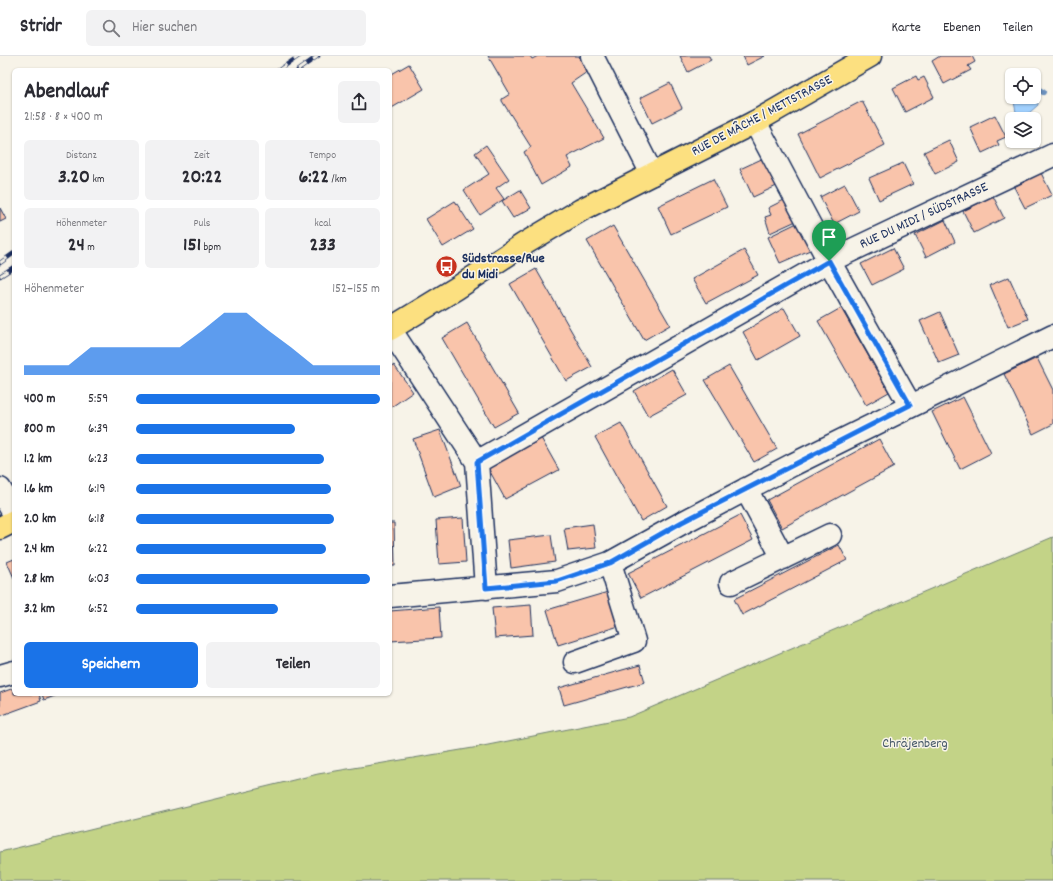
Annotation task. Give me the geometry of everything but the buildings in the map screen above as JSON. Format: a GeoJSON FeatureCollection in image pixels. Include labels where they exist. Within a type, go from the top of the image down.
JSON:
{"type":"FeatureCollection","features":[{"type":"Feature","properties":{"kind":"main road","name":"RUE DE MÂCHE / METTSTRASSE"},"geometry":{"type":"LineString","coordinates":[[392,328],[458,288],[546,230],[581,210],[755,122],[870,56]]}},
{"type":"Feature","properties":{"kind":"main road"},"geometry":{"type":"LineString","coordinates":[[0,528],[12,522]]}},
{"type":"Feature","properties":{"kind":"street"},"geometry":{"type":"LineString","coordinates":[[592,56],[652,174]]}},
{"type":"Feature","properties":{"kind":"street"},"geometry":{"type":"LineString","coordinates":[[755,122],[829,261],[910,405]]}},
{"type":"Feature","properties":{"kind":"street","name":"RUE DU MIDI / SÜDSTRASSE"},"geometry":{"type":"LineString","coordinates":[[477,462],[829,261],[1053,155]]}},
{"type":"Feature","properties":{"kind":"street"},"geometry":{"type":"LineString","coordinates":[[392,332],[477,462],[486,588]]}},
{"type":"Feature","properties":{"kind":"street"},"geometry":{"type":"LineString","coordinates":[[392,596],[557,581],[610,563],[746,489],[910,405],[1053,336]]}},
{"type":"Feature","properties":{"kind":"street"},"geometry":{"type":"LineString","coordinates":[[0,489],[12,510]]}},
{"type":"Feature","properties":{"kind":"street"},"geometry":{"type":"LineString","coordinates":[[746,489],[782,558]]}},
{"type":"Feature","properties":{"kind":"street"},"geometry":{"type":"LineString","coordinates":[[731,583],[830,535]]}},
{"type":"Feature","properties":{"kind":"street"},"geometry":{"type":"LineString","coordinates":[[576,662],[634,641],[610,563]]}},
{"type":"Feature","properties":{"kind":"street"},"geometry":{"type":"LineString","coordinates":[[0,676],[12,673]]}},
{"type":"Feature","properties":{"kind":"green space","name":"Chräjenberg"},"geometry":{"type":"Polygon","coordinates":[[[1053,537],[1053,881],[0,881],[0,852],[318,774],[473,748],[629,717],[1053,537]]]}},
{"type":"Feature","properties":{"kind":"water"},"geometry":{"type":"Polygon","coordinates":[[[1014,104],[1038,104],[1030,112],[1016,112],[1014,104]]]}},
{"type":"Feature","properties":{"kind":"railway"},"geometry":{"type":"LineString","coordinates":[[282,68],[299,56]]}},
{"type":"Feature","properties":{"kind":"railway"},"geometry":{"type":"LineString","coordinates":[[301,68],[318,56]]}},
{"type":"Feature","properties":{"kind":"railway"},"geometry":{"type":"LineString","coordinates":[[0,263],[12,254]]}},
{"type":"Feature","properties":{"kind":"railway"},"geometry":{"type":"LineString","coordinates":[[0,276],[12,268]]}},
{"type":"Feature","properties":{"kind":"place","name":"Südstrasse/Rue du Midi"},"geometry":{"type":"Point","coordinates":[446,267]}},
{"type":"Feature","properties":{"kind":"route"},"geometry":{"type":"LineString","coordinates":[[829,261],[910,405],[682,522],[610,563],[557,581],[486,588],[477,462],[829,261]]}}]}
